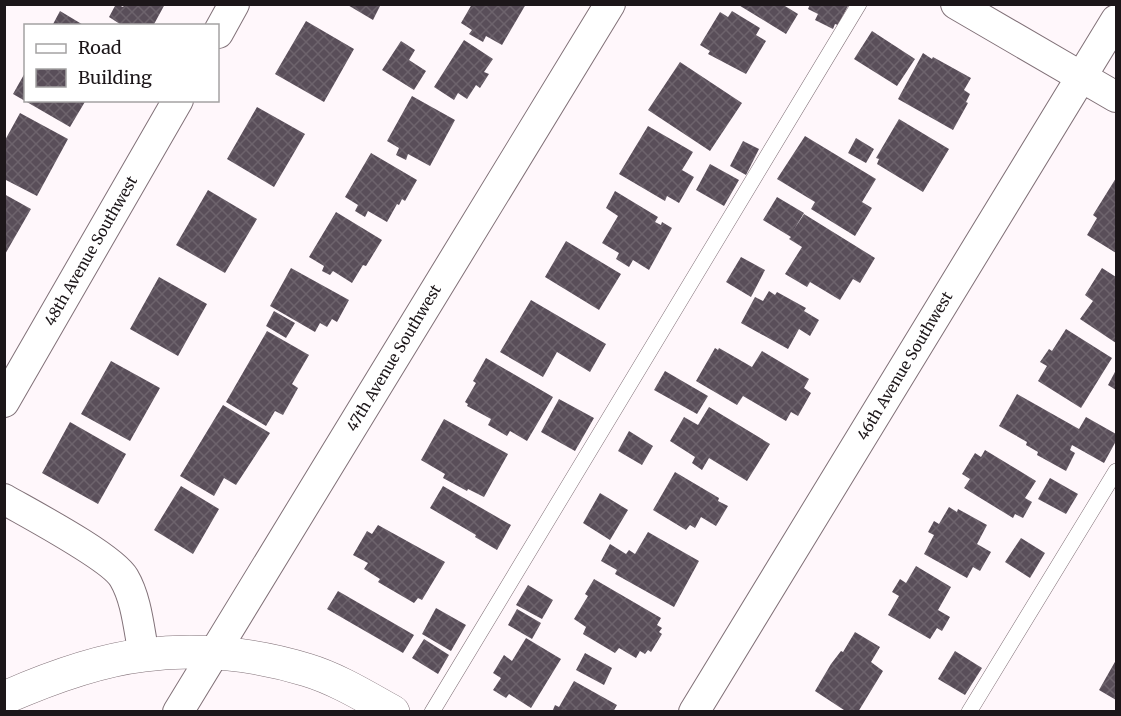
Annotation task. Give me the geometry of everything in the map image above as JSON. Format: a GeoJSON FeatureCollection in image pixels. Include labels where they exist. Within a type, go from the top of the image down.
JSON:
{"type":"FeatureCollection","features":[{"type":"Feature","properties":{"kind":"main road"},"geometry":{"type":"LineString","coordinates":[[4,698],[30,686],[65,675],[144,655],[213,653],[260,659],[308,670],[346,686],[393,711]]}},
{"type":"Feature","properties":{"kind":"street"},"geometry":{"type":"LineString","coordinates":[[219,31],[234,4]]}},
{"type":"Feature","properties":{"kind":"street","name":"47th Avenue Southwest"},"geometry":{"type":"LineString","coordinates":[[178,711],[610,4]]}},
{"type":"Feature","properties":{"kind":"street"},"geometry":{"type":"LineString","coordinates":[[956,4],[1116,97]]}},
{"type":"Feature","properties":{"kind":"street","name":"46th Avenue Southwest"},"geometry":{"type":"LineString","coordinates":[[694,711],[1116,20]]}},
{"type":"Feature","properties":{"kind":"street","name":"48th Avenue Southwest"},"geometry":{"type":"LineString","coordinates":[[4,402],[177,102]]}},
{"type":"Feature","properties":{"kind":"street"},"geometry":{"type":"LineString","coordinates":[[4,499],[106,560],[124,578],[133,605],[144,655]]}},
{"type":"Feature","properties":{"kind":"lane"},"geometry":{"type":"LineString","coordinates":[[432,711],[859,4]]}},
{"type":"Feature","properties":{"kind":"lane"},"geometry":{"type":"LineString","coordinates":[[969,711],[1116,471]]}},
{"type":"Feature","properties":{"kind":"building"},"geometry":{"type":"Polygon","coordinates":[[[116,4],[123,7],[125,4],[165,4],[154,24],[120,24],[109,17],[116,4]]]}},
{"type":"Feature","properties":{"kind":"building"},"geometry":{"type":"Polygon","coordinates":[[[346,4],[381,4],[373,20],[346,4]]]}},
{"type":"Feature","properties":{"kind":"building"},"geometry":{"type":"Polygon","coordinates":[[[472,4],[526,4],[502,45],[486,36],[483,42],[469,34],[472,30],[461,23],[472,4]]]}},
{"type":"Feature","properties":{"kind":"building"},"geometry":{"type":"Polygon","coordinates":[[[737,4],[786,4],[785,6],[798,14],[786,34],[737,4]]]}},
{"type":"Feature","properties":{"kind":"building"},"geometry":{"type":"Polygon","coordinates":[[[810,4],[849,4],[838,25],[835,24],[833,29],[815,20],[818,14],[808,9],[810,4]]]}},
{"type":"Feature","properties":{"kind":"building"},"geometry":{"type":"Polygon","coordinates":[[[60,11],[82,24],[53,24],[60,11]]]}},
{"type":"Feature","properties":{"kind":"building"},"geometry":{"type":"Polygon","coordinates":[[[732,11],[760,28],[756,35],[766,41],[746,74],[708,54],[710,51],[700,45],[720,12],[728,17],[732,11]]]}},
{"type":"Feature","properties":{"kind":"building"},"geometry":{"type":"Polygon","coordinates":[[[306,21],[354,49],[324,102],[275,74],[306,21]]]}},
{"type":"Feature","properties":{"kind":"building"},"geometry":{"type":"Polygon","coordinates":[[[872,31],[915,59],[897,86],[854,59],[872,31]]]}},
{"type":"Feature","properties":{"kind":"building"},"geometry":{"type":"Polygon","coordinates":[[[464,40],[493,59],[484,72],[489,74],[480,88],[476,85],[467,99],[458,93],[454,100],[434,87],[464,40]]]}},
{"type":"Feature","properties":{"kind":"building"},"geometry":{"type":"Polygon","coordinates":[[[401,41],[415,50],[409,60],[426,71],[414,90],[382,70],[401,41]]]}},
{"type":"Feature","properties":{"kind":"building"},"geometry":{"type":"Polygon","coordinates":[[[923,53],[971,78],[964,90],[970,94],[966,102],[968,103],[953,130],[898,99],[923,53]]]}},
{"type":"Feature","properties":{"kind":"building"},"geometry":{"type":"Polygon","coordinates":[[[680,62],[742,103],[710,151],[648,110],[680,62]]]}},
{"type":"Feature","properties":{"kind":"building"},"geometry":{"type":"Polygon","coordinates":[[[24,75],[24,100],[13,94],[24,75]]]}},
{"type":"Feature","properties":{"kind":"building"},"geometry":{"type":"Polygon","coordinates":[[[412,96],[455,120],[430,166],[408,154],[406,160],[396,155],[399,148],[387,141],[412,96]]]}},
{"type":"Feature","properties":{"kind":"building"},"geometry":{"type":"Polygon","coordinates":[[[27,102],[85,102],[70,127],[27,102]]]}},
{"type":"Feature","properties":{"kind":"building"},"geometry":{"type":"Polygon","coordinates":[[[257,107],[305,134],[274,187],[227,159],[257,107]]]}},
{"type":"Feature","properties":{"kind":"building"},"geometry":{"type":"Polygon","coordinates":[[[20,113],[68,139],[37,196],[4,179],[4,142],[20,113]]]}},
{"type":"Feature","properties":{"kind":"building"},"geometry":{"type":"Polygon","coordinates":[[[899,119],[949,149],[923,192],[877,164],[879,159],[876,158],[899,119]]]}},
{"type":"Feature","properties":{"kind":"building"},"geometry":{"type":"Polygon","coordinates":[[[648,126],[693,152],[682,170],[694,177],[679,203],[667,196],[665,201],[619,174],[648,126]]]}},
{"type":"Feature","properties":{"kind":"building"},"geometry":{"type":"Polygon","coordinates":[[[805,136],[876,179],[862,202],[872,208],[855,236],[811,209],[815,202],[777,179],[805,136]]]}},
{"type":"Feature","properties":{"kind":"building"},"geometry":{"type":"Polygon","coordinates":[[[856,138],[874,149],[866,163],[848,153],[856,138]]]}},
{"type":"Feature","properties":{"kind":"building"},"geometry":{"type":"Polygon","coordinates":[[[743,141],[759,149],[746,175],[730,166],[743,141]]]}},
{"type":"Feature","properties":{"kind":"building"},"geometry":{"type":"Polygon","coordinates":[[[371,153],[417,180],[405,201],[402,199],[399,205],[397,204],[387,222],[368,211],[365,217],[355,211],[358,205],[345,197],[371,153]]]}},
{"type":"Feature","properties":{"kind":"building"},"geometry":{"type":"Polygon","coordinates":[[[710,164],[739,180],[724,206],[696,190],[710,164]]]}},
{"type":"Feature","properties":{"kind":"building"},"geometry":{"type":"Polygon","coordinates":[[[1116,178],[1116,253],[1087,235],[1097,218],[1093,215],[1116,178]]]}},
{"type":"Feature","properties":{"kind":"building"},"geometry":{"type":"Polygon","coordinates":[[[208,190],[257,219],[225,273],[176,245],[208,190]]]}},
{"type":"Feature","properties":{"kind":"building"},"geometry":{"type":"Polygon","coordinates":[[[615,191],[658,217],[655,222],[661,225],[662,222],[672,228],[649,270],[633,260],[629,267],[616,259],[619,253],[602,243],[618,216],[606,208],[615,191]]]}},
{"type":"Feature","properties":{"kind":"building"},"geometry":{"type":"Polygon","coordinates":[[[4,194],[31,209],[4,256],[4,194]]]}},
{"type":"Feature","properties":{"kind":"building"},"geometry":{"type":"Polygon","coordinates":[[[777,197],[804,213],[793,231],[804,214],[875,258],[860,283],[853,279],[840,300],[810,282],[807,287],[785,274],[802,247],[789,239],[791,237],[763,220],[777,197]]]}},
{"type":"Feature","properties":{"kind":"building"},"geometry":{"type":"Polygon","coordinates":[[[336,212],[382,240],[352,283],[333,271],[330,275],[322,271],[324,266],[309,257],[336,212]]]}},
{"type":"Feature","properties":{"kind":"building"},"geometry":{"type":"Polygon","coordinates":[[[566,241],[621,274],[599,310],[545,277],[566,241]]]}},
{"type":"Feature","properties":{"kind":"building"},"geometry":{"type":"Polygon","coordinates":[[[741,257],[765,270],[751,297],[726,282],[741,257]]]}},
{"type":"Feature","properties":{"kind":"building"},"geometry":{"type":"Polygon","coordinates":[[[291,268],[349,300],[337,322],[332,319],[327,327],[320,323],[315,332],[270,306],[291,268]]]}},
{"type":"Feature","properties":{"kind":"building"},"geometry":{"type":"Polygon","coordinates":[[[1102,268],[1116,277],[1116,343],[1080,319],[1093,301],[1085,295],[1102,268]]]}},
{"type":"Feature","properties":{"kind":"building"},"geometry":{"type":"Polygon","coordinates":[[[159,277],[207,304],[178,356],[130,329],[159,277]]]}},
{"type":"Feature","properties":{"kind":"building"},"geometry":{"type":"Polygon","coordinates":[[[769,291],[775,295],[777,292],[806,308],[804,311],[819,320],[810,336],[799,329],[788,349],[741,323],[755,297],[763,301],[769,291]]]}},
{"type":"Feature","properties":{"kind":"building"},"geometry":{"type":"Polygon","coordinates":[[[531,300],[606,344],[590,372],[557,352],[543,377],[500,352],[531,300]]]}},
{"type":"Feature","properties":{"kind":"building"},"geometry":{"type":"Polygon","coordinates":[[[274,311],[295,323],[286,338],[266,326],[274,311]]]}},
{"type":"Feature","properties":{"kind":"building"},"geometry":{"type":"Polygon","coordinates":[[[1066,329],[1112,358],[1081,408],[1038,381],[1047,366],[1040,362],[1049,349],[1052,351],[1066,329]]]}},
{"type":"Feature","properties":{"kind":"building"},"geometry":{"type":"Polygon","coordinates":[[[267,331],[309,355],[292,384],[298,388],[283,415],[275,411],[266,426],[226,402],[267,331]]]}},
{"type":"Feature","properties":{"kind":"building"},"geometry":{"type":"Polygon","coordinates":[[[715,348],[718,350],[719,348],[752,367],[762,351],[809,379],[804,388],[811,393],[798,416],[791,412],[786,421],[743,396],[737,405],[696,381],[715,348]]]}},
{"type":"Feature","properties":{"kind":"building"},"geometry":{"type":"Polygon","coordinates":[[[486,358],[553,397],[527,441],[510,431],[507,436],[488,425],[491,419],[467,406],[465,402],[476,383],[473,381],[486,358]]]}},
{"type":"Feature","properties":{"kind":"building"},"geometry":{"type":"Polygon","coordinates":[[[111,361],[160,388],[130,441],[81,414],[111,361]]]}},
{"type":"Feature","properties":{"kind":"building"},"geometry":{"type":"Polygon","coordinates":[[[1116,370],[1116,390],[1108,385],[1116,370]]]}},
{"type":"Feature","properties":{"kind":"building"},"geometry":{"type":"Polygon","coordinates":[[[665,371],[708,396],[697,414],[654,390],[665,371]]]}},
{"type":"Feature","properties":{"kind":"building"},"geometry":{"type":"Polygon","coordinates":[[[1017,394],[1079,429],[1086,417],[1116,434],[1116,441],[1104,463],[1072,445],[1070,450],[1075,453],[1066,471],[1037,455],[1038,452],[1026,445],[1027,442],[999,426],[1017,394]]]}},
{"type":"Feature","properties":{"kind":"building"},"geometry":{"type":"Polygon","coordinates":[[[559,399],[594,418],[575,451],[541,432],[559,399]]]}},
{"type":"Feature","properties":{"kind":"building"},"geometry":{"type":"Polygon","coordinates":[[[223,405],[270,433],[236,485],[224,478],[214,496],[180,476],[223,405]]]}},
{"type":"Feature","properties":{"kind":"building"},"geometry":{"type":"Polygon","coordinates":[[[709,407],[770,444],[747,481],[709,458],[702,470],[692,463],[695,457],[670,441],[684,417],[698,425],[709,407]]]}},
{"type":"Feature","properties":{"kind":"building"},"geometry":{"type":"Polygon","coordinates":[[[444,419],[508,454],[484,497],[443,478],[445,474],[421,460],[444,419]]]}},
{"type":"Feature","properties":{"kind":"building"},"geometry":{"type":"Polygon","coordinates":[[[70,422],[126,454],[98,504],[42,473],[70,422]]]}},
{"type":"Feature","properties":{"kind":"building"},"geometry":{"type":"Polygon","coordinates":[[[629,431],[653,446],[642,465],[618,451],[629,431]]]}},
{"type":"Feature","properties":{"kind":"building"},"geometry":{"type":"Polygon","coordinates":[[[985,450],[1036,481],[1025,498],[1032,502],[1023,518],[1015,514],[1013,518],[964,488],[970,479],[962,474],[975,453],[981,457],[985,450]]]}},
{"type":"Feature","properties":{"kind":"building"},"geometry":{"type":"Polygon","coordinates":[[[675,472],[719,498],[718,501],[728,506],[716,526],[701,517],[695,528],[690,525],[686,530],[653,510],[675,472]]]}},
{"type":"Feature","properties":{"kind":"building"},"geometry":{"type":"Polygon","coordinates":[[[1050,478],[1078,494],[1066,514],[1038,499],[1050,478]]]}},
{"type":"Feature","properties":{"kind":"building"},"geometry":{"type":"Polygon","coordinates":[[[181,486],[219,509],[193,554],[154,530],[181,486]]]}},
{"type":"Feature","properties":{"kind":"building"},"geometry":{"type":"Polygon","coordinates":[[[443,486],[511,525],[497,550],[430,508],[443,486]]]}},
{"type":"Feature","properties":{"kind":"building"},"geometry":{"type":"Polygon","coordinates":[[[600,493],[628,510],[610,540],[583,523],[600,493]]]}},
{"type":"Feature","properties":{"kind":"building"},"geometry":{"type":"Polygon","coordinates":[[[949,507],[957,512],[958,509],[987,525],[977,544],[991,552],[980,571],[973,567],[967,578],[924,554],[934,535],[928,532],[934,521],[939,524],[949,507]]]}},
{"type":"Feature","properties":{"kind":"building"},"geometry":{"type":"Polygon","coordinates":[[[378,525],[445,562],[422,600],[418,598],[414,603],[378,582],[380,579],[364,569],[368,563],[353,555],[367,531],[372,534],[378,525]]]}},
{"type":"Feature","properties":{"kind":"building"},"geometry":{"type":"Polygon","coordinates":[[[648,532],[699,561],[674,607],[615,574],[617,570],[601,561],[610,544],[626,554],[629,550],[635,554],[648,532]]]}},
{"type":"Feature","properties":{"kind":"building"},"geometry":{"type":"Polygon","coordinates":[[[1021,538],[1045,553],[1030,578],[1005,562],[1021,538]]]}},
{"type":"Feature","properties":{"kind":"building"},"geometry":{"type":"Polygon","coordinates":[[[916,566],[951,587],[938,610],[950,617],[942,631],[937,628],[930,639],[888,615],[899,596],[892,592],[900,579],[906,583],[916,566]]]}},
{"type":"Feature","properties":{"kind":"building"},"geometry":{"type":"Polygon","coordinates":[[[594,579],[661,618],[657,625],[662,628],[659,632],[662,634],[651,652],[648,650],[645,654],[640,651],[636,658],[619,648],[615,653],[583,634],[586,627],[574,619],[588,596],[585,594],[594,579]]]}},
{"type":"Feature","properties":{"kind":"building"},"geometry":{"type":"Polygon","coordinates":[[[528,585],[553,600],[542,619],[516,605],[528,585]]]}},
{"type":"Feature","properties":{"kind":"building"},"geometry":{"type":"Polygon","coordinates":[[[338,591],[414,635],[403,653],[327,609],[338,591]]]}},
{"type":"Feature","properties":{"kind":"building"},"geometry":{"type":"Polygon","coordinates":[[[436,608],[466,625],[451,651],[422,634],[436,608]]]}},
{"type":"Feature","properties":{"kind":"building"},"geometry":{"type":"Polygon","coordinates":[[[517,609],[541,623],[532,639],[508,625],[517,609]]]}},
{"type":"Feature","properties":{"kind":"building"},"geometry":{"type":"Polygon","coordinates":[[[855,632],[880,647],[871,662],[883,671],[858,712],[847,712],[815,691],[831,664],[841,651],[843,652],[855,632]]]}},
{"type":"Feature","properties":{"kind":"building"},"geometry":{"type":"Polygon","coordinates":[[[526,638],[561,659],[531,708],[509,694],[506,698],[493,690],[501,678],[493,673],[504,655],[512,661],[526,638]]]}},
{"type":"Feature","properties":{"kind":"building"},"geometry":{"type":"Polygon","coordinates":[[[424,639],[449,655],[438,674],[412,658],[424,639]]]}},
{"type":"Feature","properties":{"kind":"building"},"geometry":{"type":"Polygon","coordinates":[[[955,651],[982,668],[965,695],[938,679],[955,651]]]}},
{"type":"Feature","properties":{"kind":"building"},"geometry":{"type":"Polygon","coordinates":[[[585,653],[612,668],[604,685],[576,670],[585,653]]]}},
{"type":"Feature","properties":{"kind":"building"},"geometry":{"type":"Polygon","coordinates":[[[1116,660],[1116,700],[1099,690],[1116,660]]]}},
{"type":"Feature","properties":{"kind":"building"},"geometry":{"type":"Polygon","coordinates":[[[574,681],[617,705],[613,712],[552,712],[555,705],[559,707],[574,681]]]}}]}
